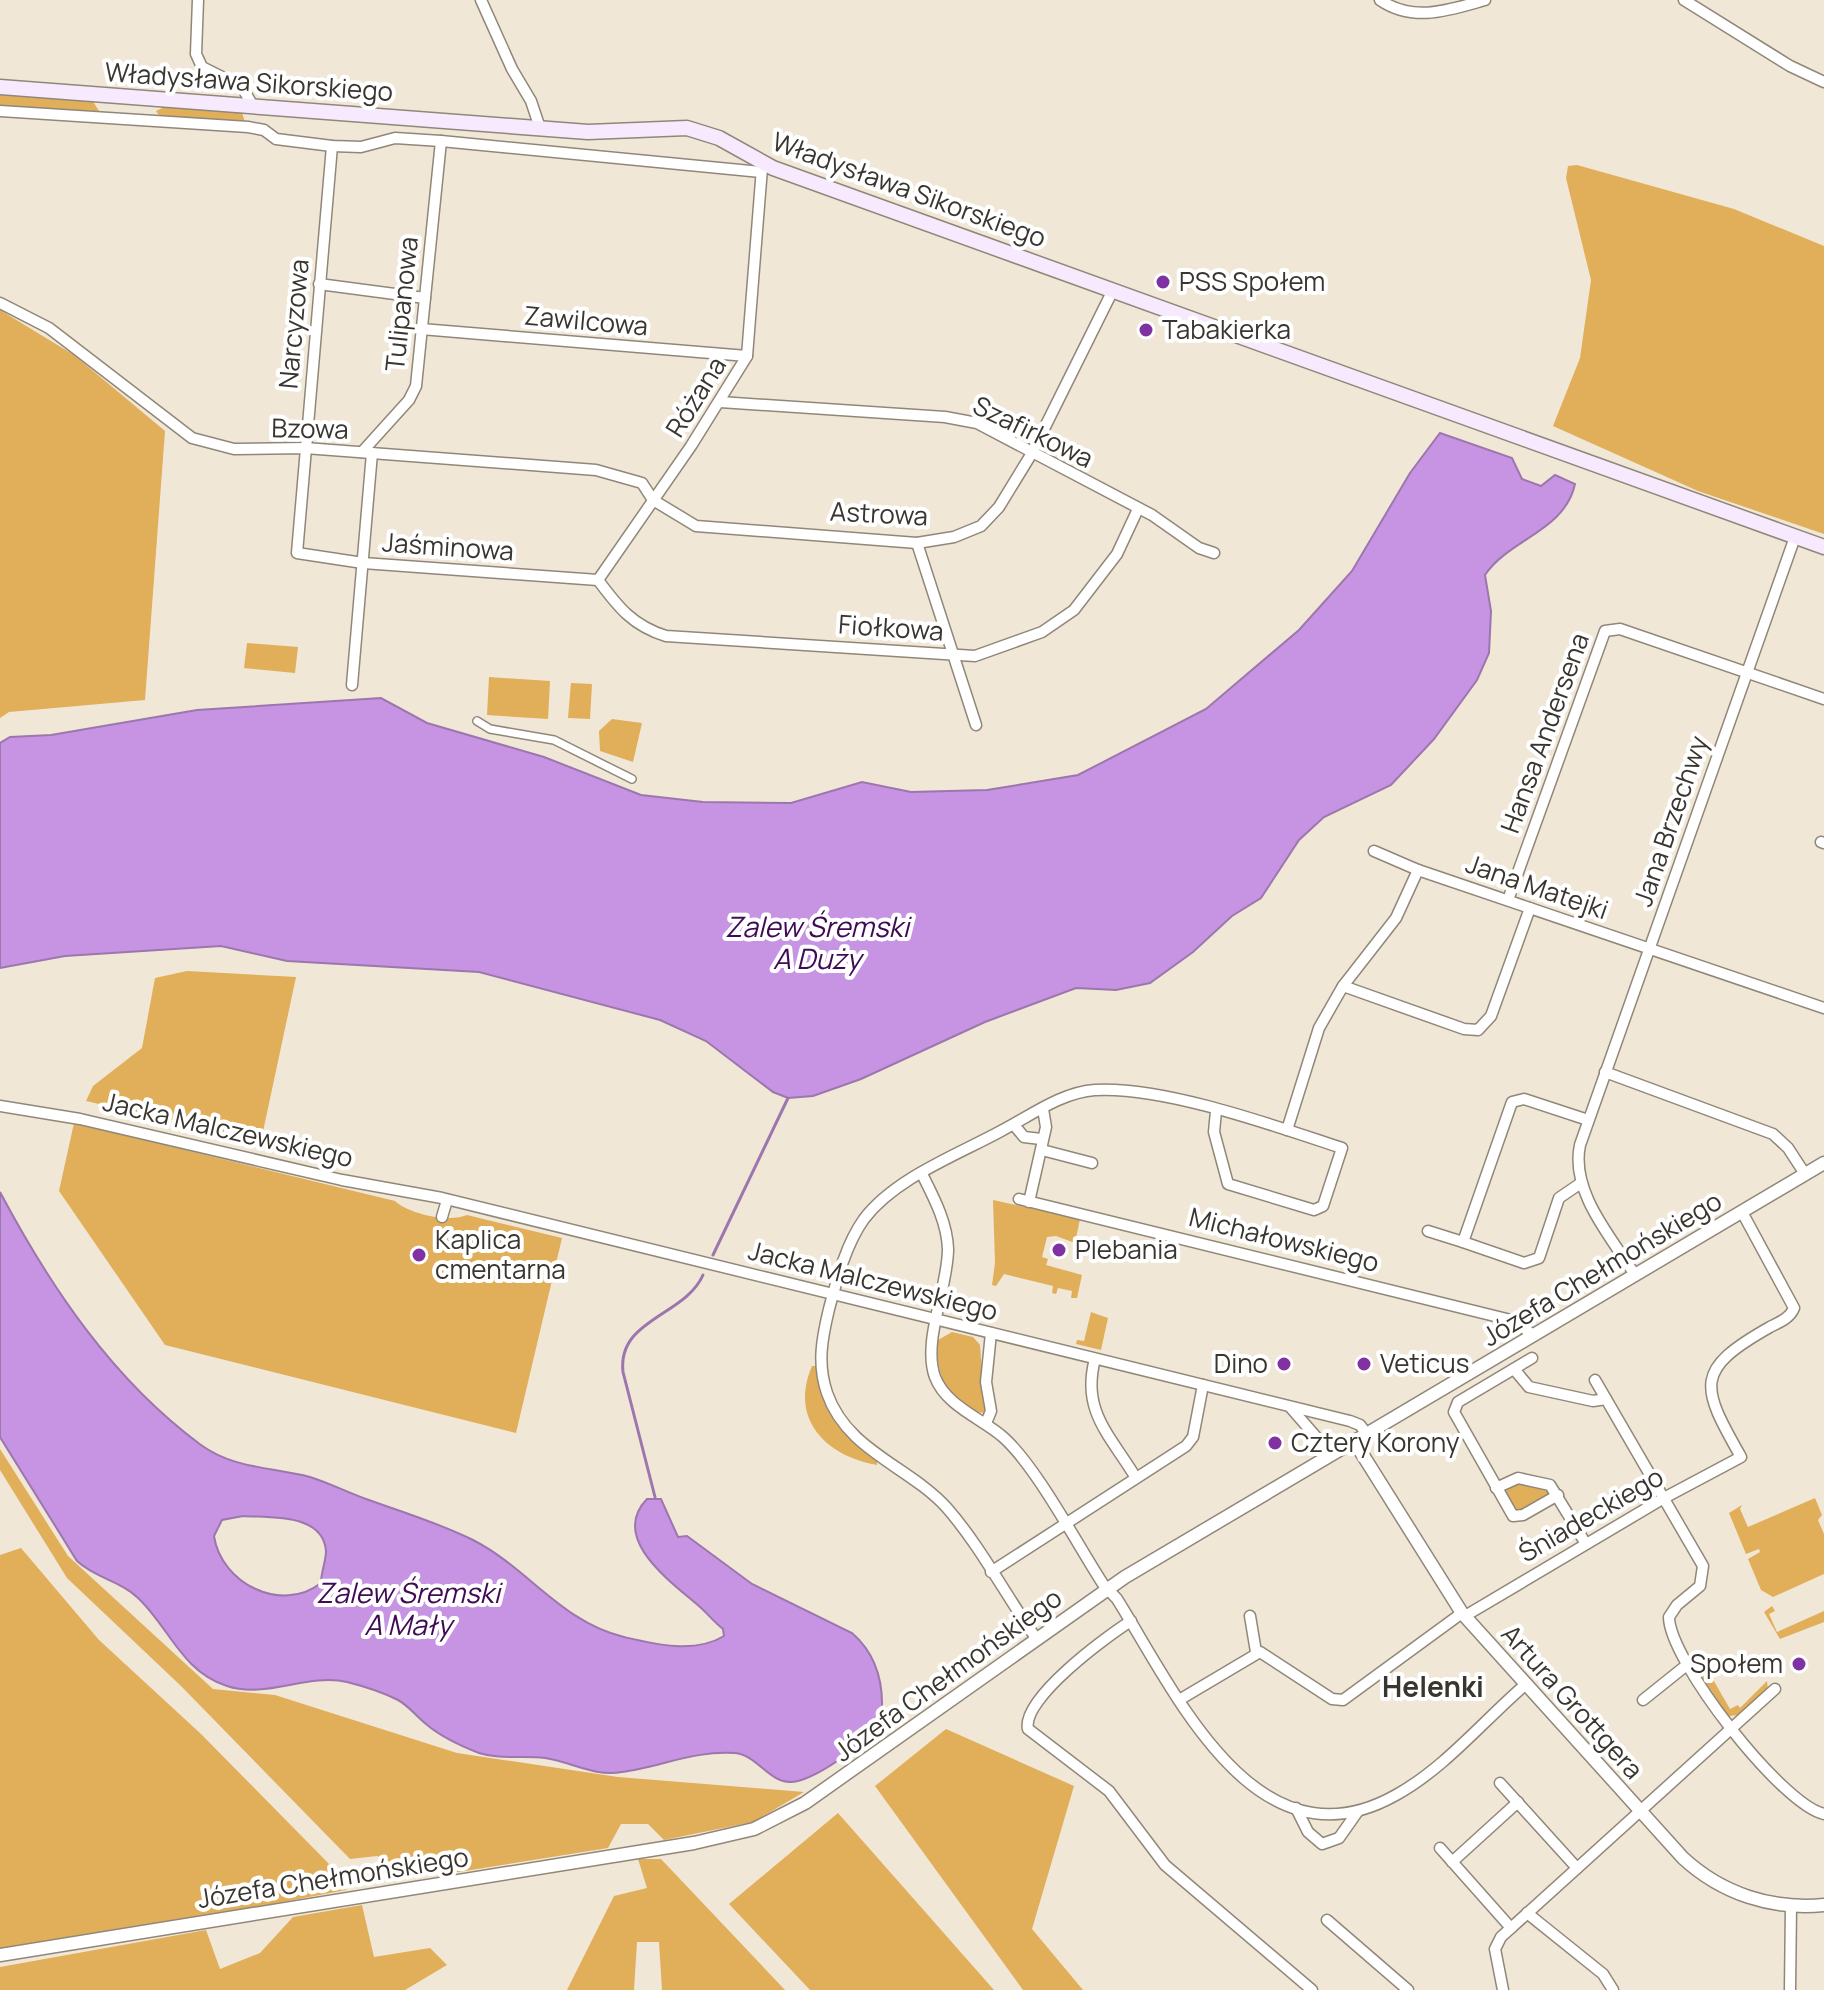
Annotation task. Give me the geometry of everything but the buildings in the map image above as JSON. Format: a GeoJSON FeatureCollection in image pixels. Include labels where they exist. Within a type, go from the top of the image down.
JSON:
{"type":"FeatureCollection","features":[{"type":"Feature","properties":{"kind":"main road","name":"Władysława Sikorskiego"},"geometry":{"type":"LineString","coordinates":[[0,87],[607,133],[687,128],[719,138],[762,168],[1113,290],[1824,547]]}},
{"type":"Feature","properties":{"kind":"street"},"geometry":{"type":"LineString","coordinates":[[198,0],[196,54],[202,67],[242,87],[253,106]]}},
{"type":"Feature","properties":{"kind":"street"},"geometry":{"type":"LineString","coordinates":[[481,0],[512,69],[531,101],[540,128]]}},
{"type":"Feature","properties":{"kind":"street"},"geometry":{"type":"LineString","coordinates":[[1380,0],[1400,10],[1422,14],[1485,0]]}},
{"type":"Feature","properties":{"kind":"street"},"geometry":{"type":"LineString","coordinates":[[1684,0],[1790,66],[1824,82]]}},
{"type":"Feature","properties":{"kind":"street","name":"Władysława Sikorskiego"},"geometry":{"type":"LineString","coordinates":[[0,111],[248,127],[264,130],[276,139],[332,146],[361,147],[395,138],[762,168]]}},
{"type":"Feature","properties":{"kind":"street","name":"Tulipanowa"},"geometry":{"type":"LineString","coordinates":[[367,453],[409,400],[416,386],[441,141]]}},
{"type":"Feature","properties":{"kind":"street","name":"Narcyzowa"},"geometry":{"type":"LineString","coordinates":[[297,553],[332,146]]}},
{"type":"Feature","properties":{"kind":"street","name":"Różana"},"geometry":{"type":"LineString","coordinates":[[598,580],[720,402],[747,356],[762,168]]}},
{"type":"Feature","properties":{"kind":"street"},"geometry":{"type":"LineString","coordinates":[[319,284],[425,298]]}},
{"type":"Feature","properties":{"kind":"street","name":"Astrowa"},"geometry":{"type":"LineString","coordinates":[[653,500],[696,526],[719,529],[789,531],[917,543],[954,537],[981,526],[999,507],[1032,453],[1113,290]]}},
{"type":"Feature","properties":{"kind":"street","name":"Bzowa"},"geometry":{"type":"LineString","coordinates":[[0,303],[49,328],[192,438],[234,449],[305,448],[617,473],[642,483],[653,500]]}},
{"type":"Feature","properties":{"kind":"street","name":"Zawilcowa"},"geometry":{"type":"LineString","coordinates":[[421,329],[747,356]]}},
{"type":"Feature","properties":{"kind":"street","name":"Szafirkowa"},"geometry":{"type":"LineString","coordinates":[[720,402],[945,417],[977,423],[1138,509],[1199,548],[1214,553]]}},
{"type":"Feature","properties":{"kind":"street"},"geometry":{"type":"LineString","coordinates":[[352,685],[363,563],[367,453]]}},
{"type":"Feature","properties":{"kind":"street","name":"Fiołkowa"},"geometry":{"type":"LineString","coordinates":[[598,580],[622,612],[646,630],[666,636],[975,656],[1024,640],[1074,610],[1117,554],[1138,509]]}},
{"type":"Feature","properties":{"kind":"street","name":"Jana Brzechwy"},"geometry":{"type":"LineString","coordinates":[[1581,1183],[1578,1158],[1588,1120],[1795,537]]}},
{"type":"Feature","properties":{"kind":"street"},"geometry":{"type":"LineString","coordinates":[[917,543],[976,725]]}},
{"type":"Feature","properties":{"kind":"street","name":"Jaśminowa"},"geometry":{"type":"LineString","coordinates":[[297,553],[363,563],[598,580]]}},
{"type":"Feature","properties":{"kind":"street","name":"Hansa Andersena"},"geometry":{"type":"LineString","coordinates":[[1508,900],[1602,635],[1610,629],[1620,629],[1747,672]]}},
{"type":"Feature","properties":{"kind":"street"},"geometry":{"type":"LineString","coordinates":[[1747,672],[1824,699]]}},
{"type":"Feature","properties":{"kind":"street"},"geometry":{"type":"LineString","coordinates":[[477,721],[490,729],[554,740],[632,779]]}},
{"type":"Feature","properties":{"kind":"street","name":"Jana Matejki"},"geometry":{"type":"LineString","coordinates":[[1374,851],[1418,870],[1824,1008]]}},
{"type":"Feature","properties":{"kind":"street"},"geometry":{"type":"LineString","coordinates":[[1287,1130],[1309,1051],[1343,986],[1391,925],[1418,870]]}},
{"type":"Feature","properties":{"kind":"street"},"geometry":{"type":"LineString","coordinates":[[1343,986],[1460,1028],[1478,1030],[1491,1016],[1530,908]]}},
{"type":"Feature","properties":{"kind":"street"},"geometry":{"type":"LineString","coordinates":[[1605,1072],[1773,1134],[1788,1148],[1805,1174]]}},
{"type":"Feature","properties":{"kind":"street"},"geometry":{"type":"LineString","coordinates":[[1036,1638],[945,1506],[856,1438],[835,1412],[824,1384],[820,1361],[833,1295],[848,1249],[862,1221],[885,1198],[922,1174],[1074,1094],[1101,1090],[1141,1093],[1216,1111],[1342,1148],[1320,1209],[1284,1202],[1226,1182],[1214,1132],[1216,1111]]}},
{"type":"Feature","properties":{"kind":"street"},"geometry":{"type":"LineString","coordinates":[[1463,1242],[1512,1102],[1524,1099],[1588,1120]]}},
{"type":"Feature","properties":{"kind":"street","name":"Jacka Malczewskiego"},"geometry":{"type":"LineString","coordinates":[[0,1106],[80,1119],[330,1177],[447,1200],[1290,1406],[1357,1424],[1366,1433]]}},
{"type":"Feature","properties":{"kind":"street"},"geometry":{"type":"LineString","coordinates":[[1042,1144],[1046,1127],[1043,1109]]}},
{"type":"Feature","properties":{"kind":"street"},"geometry":{"type":"LineString","coordinates":[[1014,1125],[1024,1137],[1092,1163]]}},
{"type":"Feature","properties":{"kind":"street","name":"Michałowskiego"},"geometry":{"type":"LineString","coordinates":[[1042,1144],[1024,1200],[1515,1321],[1533,1335]]}},
{"type":"Feature","properties":{"kind":"street","name":"Józefa Chełmońskiego"},"geometry":{"type":"LineString","coordinates":[[0,1955],[743,1833],[777,1819],[828,1788],[1108,1588],[1824,1163]]}},
{"type":"Feature","properties":{"kind":"street"},"geometry":{"type":"LineString","coordinates":[[922,1174],[941,1215],[947,1238],[931,1354],[937,1381],[949,1398],[986,1423],[1018,1453],[1131,1621],[1179,1700],[1233,1772],[1260,1792],[1296,1808],[1327,1812],[1358,1811],[1386,1800],[1412,1784],[1526,1684]]}},
{"type":"Feature","properties":{"kind":"street"},"geometry":{"type":"LineString","coordinates":[[1428,1231],[1524,1263],[1539,1258],[1559,1198],[1581,1183],[1635,1275]]}},
{"type":"Feature","properties":{"kind":"street"},"geometry":{"type":"LineString","coordinates":[[442,1217],[447,1200]]}},
{"type":"Feature","properties":{"kind":"street","name":"Śniadeckiego"},"geometry":{"type":"LineString","coordinates":[[1256,1652],[1270,1655],[1332,1699],[1343,1700],[1464,1615],[1664,1498],[1741,1457],[1714,1407],[1715,1371],[1729,1351],[1787,1318],[1794,1308],[1742,1212]]}},
{"type":"Feature","properties":{"kind":"street"},"geometry":{"type":"LineString","coordinates":[[986,1423],[991,1411],[986,1382],[991,1333]]}},
{"type":"Feature","properties":{"kind":"street"},"geometry":{"type":"LineString","coordinates":[[1532,1358],[1458,1402],[1454,1410],[1515,1517],[1558,1495]]}},
{"type":"Feature","properties":{"kind":"street"},"geometry":{"type":"LineString","coordinates":[[1095,1359],[1089,1385],[1092,1406],[1136,1478]]}},
{"type":"Feature","properties":{"kind":"street"},"geometry":{"type":"LineString","coordinates":[[1514,1369],[1529,1387],[1589,1401],[1606,1399]]}},
{"type":"Feature","properties":{"kind":"street"},"geometry":{"type":"LineString","coordinates":[[1595,1380],[1704,1569],[1700,1586],[1677,1605],[1669,1617],[1671,1632],[1731,1730],[1800,1801],[1824,1814]]}},
{"type":"Feature","properties":{"kind":"street"},"geometry":{"type":"LineString","coordinates":[[991,1572],[1192,1440],[1203,1385]]}},
{"type":"Feature","properties":{"kind":"street"},"geometry":{"type":"LineString","coordinates":[[1290,1406],[1331,1454]]}},
{"type":"Feature","properties":{"kind":"street","name":"Artura Grottgera"},"geometry":{"type":"LineString","coordinates":[[1354,1441],[1464,1615],[1683,1858],[1710,1879],[1746,1896],[1791,1906],[1824,1905]]}},
{"type":"Feature","properties":{"kind":"street"},"geometry":{"type":"LineString","coordinates":[[1496,1488],[1521,1478],[1548,1483],[1586,1544]]}},
{"type":"Feature","properties":{"kind":"street"},"geometry":{"type":"LineString","coordinates":[[1179,1700],[1256,1652],[1250,1616]]}},
{"type":"Feature","properties":{"kind":"street"},"geometry":{"type":"LineString","coordinates":[[1131,1621],[1095,1645],[1059,1678],[1031,1711],[1027,1720],[1028,1729],[1109,1791],[1159,1859],[1312,1990]]}},
{"type":"Feature","properties":{"kind":"street"},"geometry":{"type":"LineString","coordinates":[[1643,1700],[1688,1664]]}},
{"type":"Feature","properties":{"kind":"street"},"geometry":{"type":"LineString","coordinates":[[1503,1990],[1495,1949],[1511,1928],[1775,1689]]}},
{"type":"Feature","properties":{"kind":"street"},"geometry":{"type":"LineString","coordinates":[[1500,1783],[1577,1868]]}},
{"type":"Feature","properties":{"kind":"street"},"geometry":{"type":"LineString","coordinates":[[1452,1862],[1518,1802]]}},
{"type":"Feature","properties":{"kind":"street"},"geometry":{"type":"LineString","coordinates":[[1296,1808],[1308,1832],[1322,1844],[1339,1838],[1358,1811]]}},
{"type":"Feature","properties":{"kind":"street"},"geometry":{"type":"LineString","coordinates":[[1440,1848],[1511,1928]]}},
{"type":"Feature","properties":{"kind":"street"},"geometry":{"type":"LineString","coordinates":[[1790,1990],[1791,1906]]}},
{"type":"Feature","properties":{"kind":"street"},"geometry":{"type":"LineString","coordinates":[[1527,1913],[1603,1974],[1613,1990]]}},
{"type":"Feature","properties":{"kind":"street"},"geometry":{"type":"LineString","coordinates":[[1327,1920],[1408,1990]]}},
{"type":"Feature","properties":{"kind":"shaded area"},"geometry":{"type":"Polygon","coordinates":[[[0,93],[92,100],[99,111],[0,108],[0,93]]]}},
{"type":"Feature","properties":{"kind":"shaded area"},"geometry":{"type":"Polygon","coordinates":[[[166,106],[242,112],[245,123],[161,118],[156,111],[166,106]]]}},
{"type":"Feature","properties":{"kind":"shaded area"},"geometry":{"type":"Polygon","coordinates":[[[1577,165],[1734,209],[1824,246],[1824,534],[1698,491],[1553,426],[1580,358],[1591,280],[1566,178],[1568,166],[1577,165]]]}},
{"type":"Feature","properties":{"kind":"shaded area"},"geometry":{"type":"Polygon","coordinates":[[[0,310],[74,355],[165,431],[145,700],[9,712],[0,718],[0,310]]]}},
{"type":"Feature","properties":{"kind":"shaded area"},"geometry":{"type":"Polygon","coordinates":[[[247,643],[298,647],[295,673],[244,668],[247,643]]]}},
{"type":"Feature","properties":{"kind":"shaded area"},"geometry":{"type":"Polygon","coordinates":[[[489,677],[550,681],[548,719],[487,715],[489,677]]]}},
{"type":"Feature","properties":{"kind":"shaded area"},"geometry":{"type":"Polygon","coordinates":[[[571,683],[592,684],[590,719],[568,718],[571,683]]]}},
{"type":"Feature","properties":{"kind":"shaded area"},"geometry":{"type":"Polygon","coordinates":[[[612,719],[642,723],[633,762],[600,751],[599,731],[612,719]]]}},
{"type":"Feature","properties":{"kind":"shaded area"},"geometry":{"type":"Polygon","coordinates":[[[187,971],[296,977],[261,1141],[86,1101],[93,1086],[142,1048],[155,978],[187,971]]]}},
{"type":"Feature","properties":{"kind":"shaded area"},"geometry":{"type":"Polygon","coordinates":[[[74,1123],[395,1201],[430,1216],[450,1218],[467,1215],[562,1238],[516,1433],[165,1345],[59,1191],[74,1123]]]}},
{"type":"Feature","properties":{"kind":"shaded area"},"geometry":{"type":"Polygon","coordinates":[[[993,1200],[1080,1219],[1075,1243],[1056,1236],[1047,1237],[1042,1257],[1048,1259],[1046,1265],[1082,1275],[1077,1298],[1071,1298],[1072,1291],[1058,1288],[1056,1294],[1052,1293],[1053,1286],[1004,1274],[996,1286],[992,1285],[995,1263],[993,1200]]]}},
{"type":"Feature","properties":{"kind":"shaded area"},"geometry":{"type":"Polygon","coordinates":[[[1091,1312],[1108,1318],[1101,1350],[1076,1344],[1077,1340],[1084,1341],[1091,1312]]]}},
{"type":"Feature","properties":{"kind":"shaded area"},"geometry":{"type":"Polygon","coordinates":[[[952,1332],[973,1337],[980,1345],[985,1413],[962,1405],[953,1397],[941,1376],[938,1340],[952,1332]]]}},
{"type":"Feature","properties":{"kind":"shaded area"},"geometry":{"type":"Polygon","coordinates":[[[812,1366],[816,1366],[824,1395],[836,1420],[854,1441],[877,1460],[877,1465],[842,1453],[817,1432],[805,1403],[812,1366]]]}},
{"type":"Feature","properties":{"kind":"shaded area"},"geometry":{"type":"Polygon","coordinates":[[[0,1449],[68,1556],[213,1689],[275,1695],[457,1753],[618,1777],[804,1792],[753,1822],[664,1840],[648,1824],[621,1824],[608,1848],[459,1872],[421,1875],[377,1856],[350,1859],[181,1686],[67,1578],[0,1470],[0,1449]]]}},
{"type":"Feature","properties":{"kind":"shaded area"},"geometry":{"type":"Polygon","coordinates":[[[1514,1483],[1544,1487],[1549,1493],[1522,1511],[1515,1511],[1504,1493],[1514,1483]]]}},
{"type":"Feature","properties":{"kind":"shaded area"},"geometry":{"type":"Polygon","coordinates":[[[1815,1498],[1822,1515],[1818,1520],[1824,1534],[1824,1574],[1773,1597],[1761,1590],[1748,1559],[1760,1552],[1759,1549],[1746,1554],[1729,1513],[1742,1505],[1740,1509],[1748,1527],[1815,1498]]]}},
{"type":"Feature","properties":{"kind":"shaded area"},"geometry":{"type":"Polygon","coordinates":[[[21,1548],[99,1640],[201,1734],[335,1870],[346,1890],[188,1920],[0,1949],[0,1555],[21,1548]]]}},
{"type":"Feature","properties":{"kind":"shaded area"},"geometry":{"type":"Polygon","coordinates":[[[1772,1606],[1775,1611],[1769,1614],[1777,1632],[1824,1611],[1824,1622],[1780,1639],[1764,1612],[1772,1606]]]}},
{"type":"Feature","properties":{"kind":"shaded area"},"geometry":{"type":"Polygon","coordinates":[[[1700,1657],[1730,1709],[1738,1705],[1740,1708],[1767,1681],[1768,1690],[1741,1715],[1728,1716],[1696,1668],[1700,1657]]]}},
{"type":"Feature","properties":{"kind":"shaded area"},"geometry":{"type":"Polygon","coordinates":[[[946,1729],[1074,1786],[1032,1929],[1083,1990],[1023,1990],[875,1786],[946,1729]]]}},
{"type":"Feature","properties":{"kind":"shaded area"},"geometry":{"type":"Polygon","coordinates":[[[838,1813],[994,1990],[810,1990],[729,1904],[838,1813]]]}},
{"type":"Feature","properties":{"kind":"shaded area"},"geometry":{"type":"Polygon","coordinates":[[[638,1859],[661,1859],[785,1990],[662,1990],[659,1942],[637,1942],[634,1990],[567,1990],[614,1896],[647,1888],[638,1859]]]}},
{"type":"Feature","properties":{"kind":"shaded area"},"geometry":{"type":"Polygon","coordinates":[[[362,1905],[374,1957],[430,1948],[447,1965],[405,1990],[0,1990],[0,1967],[206,1930],[220,1969],[260,1953],[293,1917],[362,1905]]]}},
{"type":"Feature","properties":{"kind":"water","name":"Zalew Śremski A Duży"},"geometry":{"type":"Polygon","coordinates":[[[1440,433],[1512,458],[1522,479],[1541,486],[1555,475],[1575,484],[1560,513],[1508,552],[1485,575],[1491,611],[1489,653],[1477,680],[1434,739],[1391,785],[1324,817],[1299,840],[1261,898],[1232,916],[1193,952],[1150,983],[1116,990],[1076,988],[985,1022],[861,1079],[813,1096],[788,1098],[773,1092],[706,1041],[660,1020],[479,972],[287,961],[221,946],[65,956],[0,968],[0,743],[10,737],[51,735],[197,710],[381,698],[427,723],[544,757],[641,795],[703,802],[791,803],[862,782],[911,792],[987,790],[1078,775],[1206,709],[1299,630],[1352,571],[1410,473],[1440,433]]]}},
{"type":"Feature","properties":{"kind":"water","name":"Zalew Śremski A Mały"},"geometry":{"type":"Polygon","coordinates":[[[0,1192],[63,1297],[112,1362],[169,1419],[214,1453],[240,1463],[310,1477],[460,1534],[493,1552],[563,1607],[602,1630],[661,1645],[688,1646],[713,1641],[724,1636],[723,1629],[662,1573],[640,1545],[635,1530],[637,1514],[647,1499],[661,1499],[678,1537],[687,1536],[752,1584],[852,1633],[860,1641],[872,1658],[881,1687],[879,1720],[860,1743],[831,1765],[792,1782],[777,1779],[750,1759],[735,1753],[706,1754],[612,1773],[592,1771],[545,1758],[479,1753],[438,1733],[398,1700],[353,1684],[332,1680],[257,1690],[227,1686],[187,1660],[149,1610],[131,1592],[77,1561],[0,1437],[0,1192]],[[243,1516],[222,1520],[214,1536],[219,1553],[240,1580],[271,1594],[288,1595],[305,1592],[321,1583],[326,1551],[323,1539],[316,1530],[294,1520],[243,1516]]]}},
{"type":"Feature","properties":{"kind":"waterway"},"geometry":{"type":"LineString","coordinates":[[713,1255],[788,1098]]}},
{"type":"Feature","properties":{"kind":"waterway"},"geometry":{"type":"LineString","coordinates":[[655,1497],[623,1372],[624,1354],[630,1340],[682,1300],[703,1275]]}},
{"type":"Feature","properties":{"kind":"place","name":"PSS Społem"},"geometry":{"type":"Point","coordinates":[1163,282]}},
{"type":"Feature","properties":{"kind":"place","name":"Tabakierka"},"geometry":{"type":"Point","coordinates":[1146,330]}},
{"type":"Feature","properties":{"kind":"place","name":"Plebania"},"geometry":{"type":"Point","coordinates":[1059,1250]}},
{"type":"Feature","properties":{"kind":"place","name":"Kaplica cmentarna"},"geometry":{"type":"Point","coordinates":[419,1255]}},
{"type":"Feature","properties":{"kind":"place","name":"Dino"},"geometry":{"type":"Point","coordinates":[1284,1364]}},
{"type":"Feature","properties":{"kind":"place","name":"Veticus"},"geometry":{"type":"Point","coordinates":[1364,1364]}},
{"type":"Feature","properties":{"kind":"place","name":"Cztery Korony"},"geometry":{"type":"Point","coordinates":[1275,1443]}},
{"type":"Feature","properties":{"kind":"place","name":"Społem"},"geometry":{"type":"Point","coordinates":[1799,1664]}},
{"type":"Feature","properties":{"kind":"district","name":"Helenki"},"geometry":{"type":"Point","coordinates":[1433,1687]}}]}
